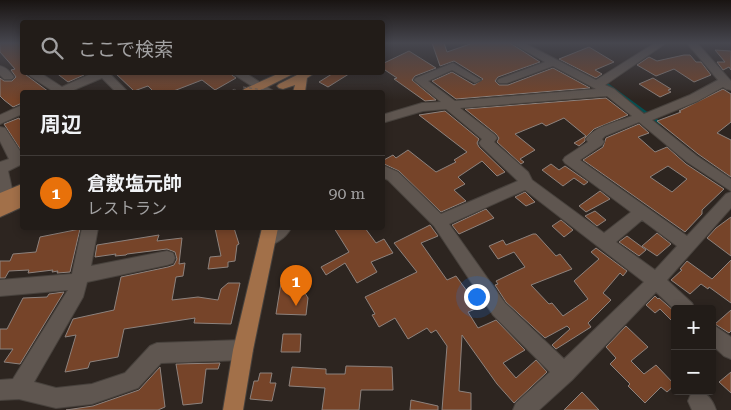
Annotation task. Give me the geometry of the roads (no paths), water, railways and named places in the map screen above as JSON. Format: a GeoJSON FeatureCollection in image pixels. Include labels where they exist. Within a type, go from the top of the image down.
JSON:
{"type":"FeatureCollection","features":[{"type":"Feature","properties":{"kind":"main road"},"geometry":{"type":"LineString","coordinates":[[268,90],[298,75]]}},
{"type":"Feature","properties":{"kind":"main road"},"geometry":{"type":"LineString","coordinates":[[300,90],[302,75]]}},
{"type":"Feature","properties":{"kind":"main road"},"geometry":{"type":"LineString","coordinates":[[7,203],[20,192]]}},
{"type":"Feature","properties":{"kind":"main road"},"geometry":{"type":"LineString","coordinates":[[233,410],[243,350],[269,234]]}},
{"type":"Feature","properties":{"kind":"street"},"geometry":{"type":"LineString","coordinates":[[503,81],[554,62]]}},
{"type":"Feature","properties":{"kind":"street"},"geometry":{"type":"LineString","coordinates":[[554,62],[610,92],[692,158],[731,186]]}},
{"type":"Feature","properties":{"kind":"street"},"geometry":{"type":"LineString","coordinates":[[597,85],[632,62]]}},
{"type":"Feature","properties":{"kind":"street"},"geometry":{"type":"LineString","coordinates":[[689,246],[570,160],[597,142],[593,139],[600,132],[644,118],[728,85],[708,62]]}},
{"type":"Feature","properties":{"kind":"street"},"geometry":{"type":"LineString","coordinates":[[475,80],[453,66],[420,80],[490,138],[486,143],[523,176],[526,182],[656,281],[682,305]]}},
{"type":"Feature","properties":{"kind":"street"},"geometry":{"type":"LineString","coordinates":[[36,75],[58,90]]}},
{"type":"Feature","properties":{"kind":"street"},"geometry":{"type":"LineString","coordinates":[[66,90],[100,75]]}},
{"type":"Feature","properties":{"kind":"street"},"geometry":{"type":"LineString","coordinates":[[107,75],[120,90]]}},
{"type":"Feature","properties":{"kind":"street"},"geometry":{"type":"LineString","coordinates":[[240,75],[264,90]]}},
{"type":"Feature","properties":{"kind":"street"},"geometry":{"type":"LineString","coordinates":[[385,118],[422,107],[610,92]]}},
{"type":"Feature","properties":{"kind":"street"},"geometry":{"type":"LineString","coordinates":[[0,120],[20,110]]}},
{"type":"Feature","properties":{"kind":"street"},"geometry":{"type":"LineString","coordinates":[[0,131],[18,148],[17,161],[0,168],[7,203]]}},
{"type":"Feature","properties":{"kind":"street"},"geometry":{"type":"LineString","coordinates":[[385,172],[392,176],[439,222],[499,309],[565,373]]}},
{"type":"Feature","properties":{"kind":"street"},"geometry":{"type":"LineString","coordinates":[[439,222],[526,182]]}},
{"type":"Feature","properties":{"kind":"street"},"geometry":{"type":"LineString","coordinates":[[522,410],[565,373],[656,281],[731,198]]}},
{"type":"Feature","properties":{"kind":"street"},"geometry":{"type":"LineString","coordinates":[[604,242],[642,212]]}},
{"type":"Feature","properties":{"kind":"street"},"geometry":{"type":"LineString","coordinates":[[90,230],[77,291],[10,390],[56,398],[92,394],[131,382],[157,353],[243,350]]}},
{"type":"Feature","properties":{"kind":"street"},"geometry":{"type":"LineString","coordinates":[[0,288],[80,279],[167,258]]}},
{"type":"Feature","properties":{"kind":"street"},"geometry":{"type":"LineString","coordinates":[[716,336],[731,349]]}},
{"type":"Feature","properties":{"kind":"waterway"},"geometry":{"type":"LineString","coordinates":[[605,83],[660,123]]}},
{"type":"Feature","properties":{"kind":"place","name":"倉敷塩元帥"},"geometry":{"type":"Point","coordinates":[296,306]}}]}
